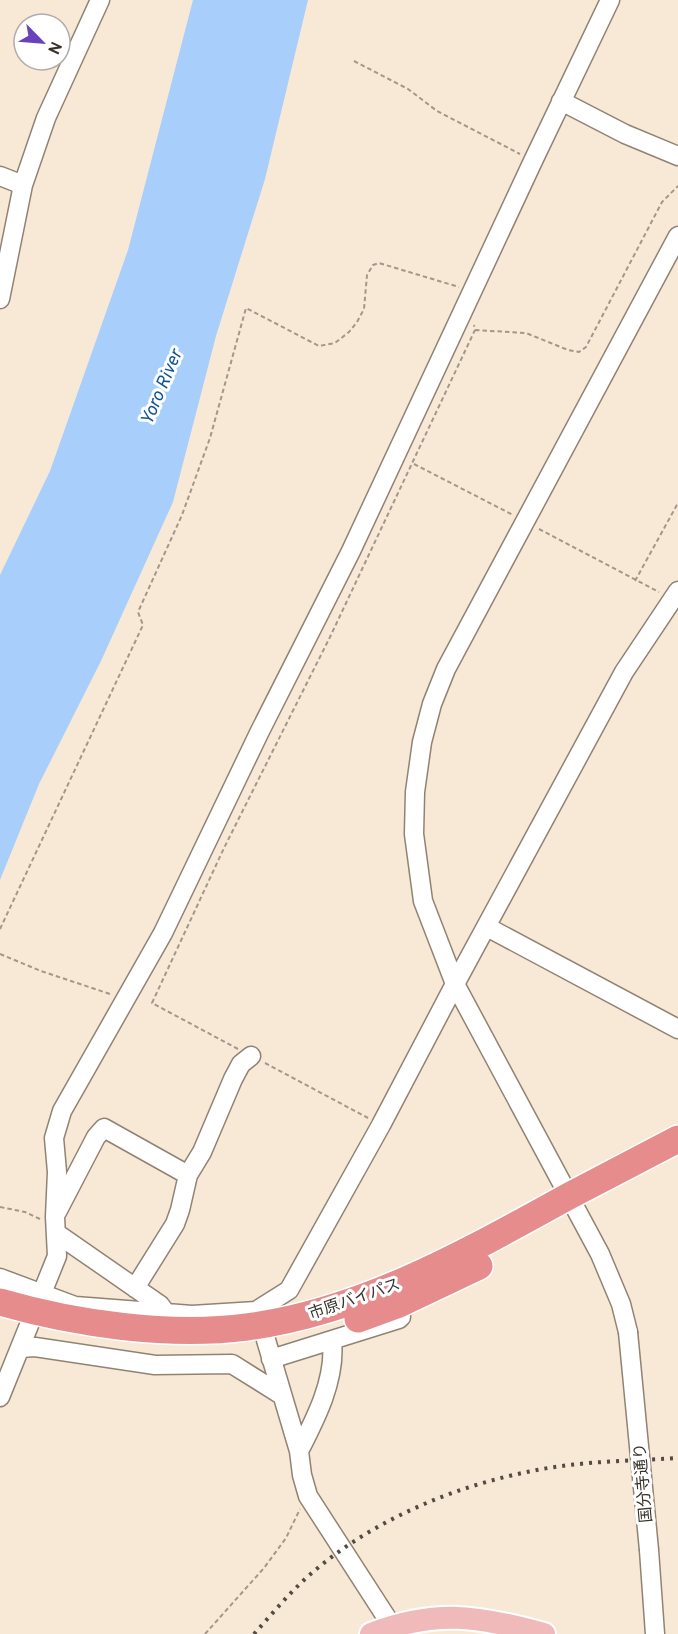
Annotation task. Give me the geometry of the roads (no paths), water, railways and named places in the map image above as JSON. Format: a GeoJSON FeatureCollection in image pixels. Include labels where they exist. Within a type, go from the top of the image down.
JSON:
{"type":"FeatureCollection","features":[{"type":"Feature","properties":{"kind":"highway","name":"市原バイパス"},"geometry":{"type":"LineString","coordinates":[[0,1302],[32,1321],[117,1343],[268,1350],[318,1329],[399,1304],[482,1265],[678,1139]]}},
{"type":"Feature","properties":{"kind":"highway","name":"市原バイパス"},"geometry":{"type":"LineString","coordinates":[[0,1319],[206,1330],[246,1327],[320,1312],[382,1290],[678,1158]]}},
{"type":"Feature","properties":{"kind":"main road"},"geometry":{"type":"LineString","coordinates":[[381,1630],[421,1619],[472,1617],[544,1634]]}},
{"type":"Feature","properties":{"kind":"street"},"geometry":{"type":"LineString","coordinates":[[0,299],[23,185],[46,118],[100,0]]}},
{"type":"Feature","properties":{"kind":"street"},"geometry":{"type":"LineString","coordinates":[[0,1397],[57,1256],[55,1225],[57,1172],[54,1138],[62,1112],[127,1001],[163,933],[260,731],[351,551],[610,0]]}},
{"type":"Feature","properties":{"kind":"street"},"geometry":{"type":"LineString","coordinates":[[561,101],[625,134],[678,156]]}},
{"type":"Feature","properties":{"kind":"street"},"geometry":{"type":"LineString","coordinates":[[0,176],[23,185]]}},
{"type":"Feature","properties":{"kind":"street","name":"国分寺通り"},"geometry":{"type":"LineString","coordinates":[[655,1634],[628,1332],[621,1304],[574,1204],[455,984],[423,901],[414,834],[415,792],[421,752],[432,704],[446,669],[678,236]]}},
{"type":"Feature","properties":{"kind":"street"},"geometry":{"type":"LineString","coordinates":[[32,1321],[75,1306],[192,1315],[256,1311],[290,1290],[624,672],[675,595]]}},
{"type":"Feature","properties":{"kind":"street"},"geometry":{"type":"LineString","coordinates":[[487,927],[678,1029]]}},
{"type":"Feature","properties":{"kind":"street"},"geometry":{"type":"LineString","coordinates":[[135,1288],[175,1224],[188,1175],[202,1152],[211,1126],[241,1064],[251,1056]]}},
{"type":"Feature","properties":{"kind":"street"},"geometry":{"type":"LineString","coordinates":[[55,1225],[96,1137],[104,1128],[188,1175]]}},
{"type":"Feature","properties":{"kind":"street"},"geometry":{"type":"LineString","coordinates":[[55,1225],[160,1305],[166,1313]]}},
{"type":"Feature","properties":{"kind":"street"},"geometry":{"type":"LineString","coordinates":[[0,1278],[32,1321],[35,1347],[155,1365],[232,1364],[280,1394]]}},
{"type":"Feature","properties":{"kind":"street"},"geometry":{"type":"LineString","coordinates":[[381,1630],[308,1496],[299,1451],[268,1350],[332,1341],[399,1319],[401,1317],[399,1304]]}},
{"type":"Feature","properties":{"kind":"street"},"geometry":{"type":"LineString","coordinates":[[299,1451],[320,1408],[334,1358],[332,1341]]}},
{"type":"Feature","properties":{"kind":"water","name":"Yoro River"},"geometry":{"type":"Polygon","coordinates":[[[193,0],[308,0],[265,179],[216,336],[173,502],[101,661],[39,784],[0,880],[0,575],[50,471],[128,250],[193,0]]]}},
{"type":"Feature","properties":{"kind":"railway"},"geometry":{"type":"LineString","coordinates":[[254,1634],[297,1586],[328,1560],[354,1541],[382,1525],[440,1497],[501,1478],[568,1465],[678,1458]]}}]}
